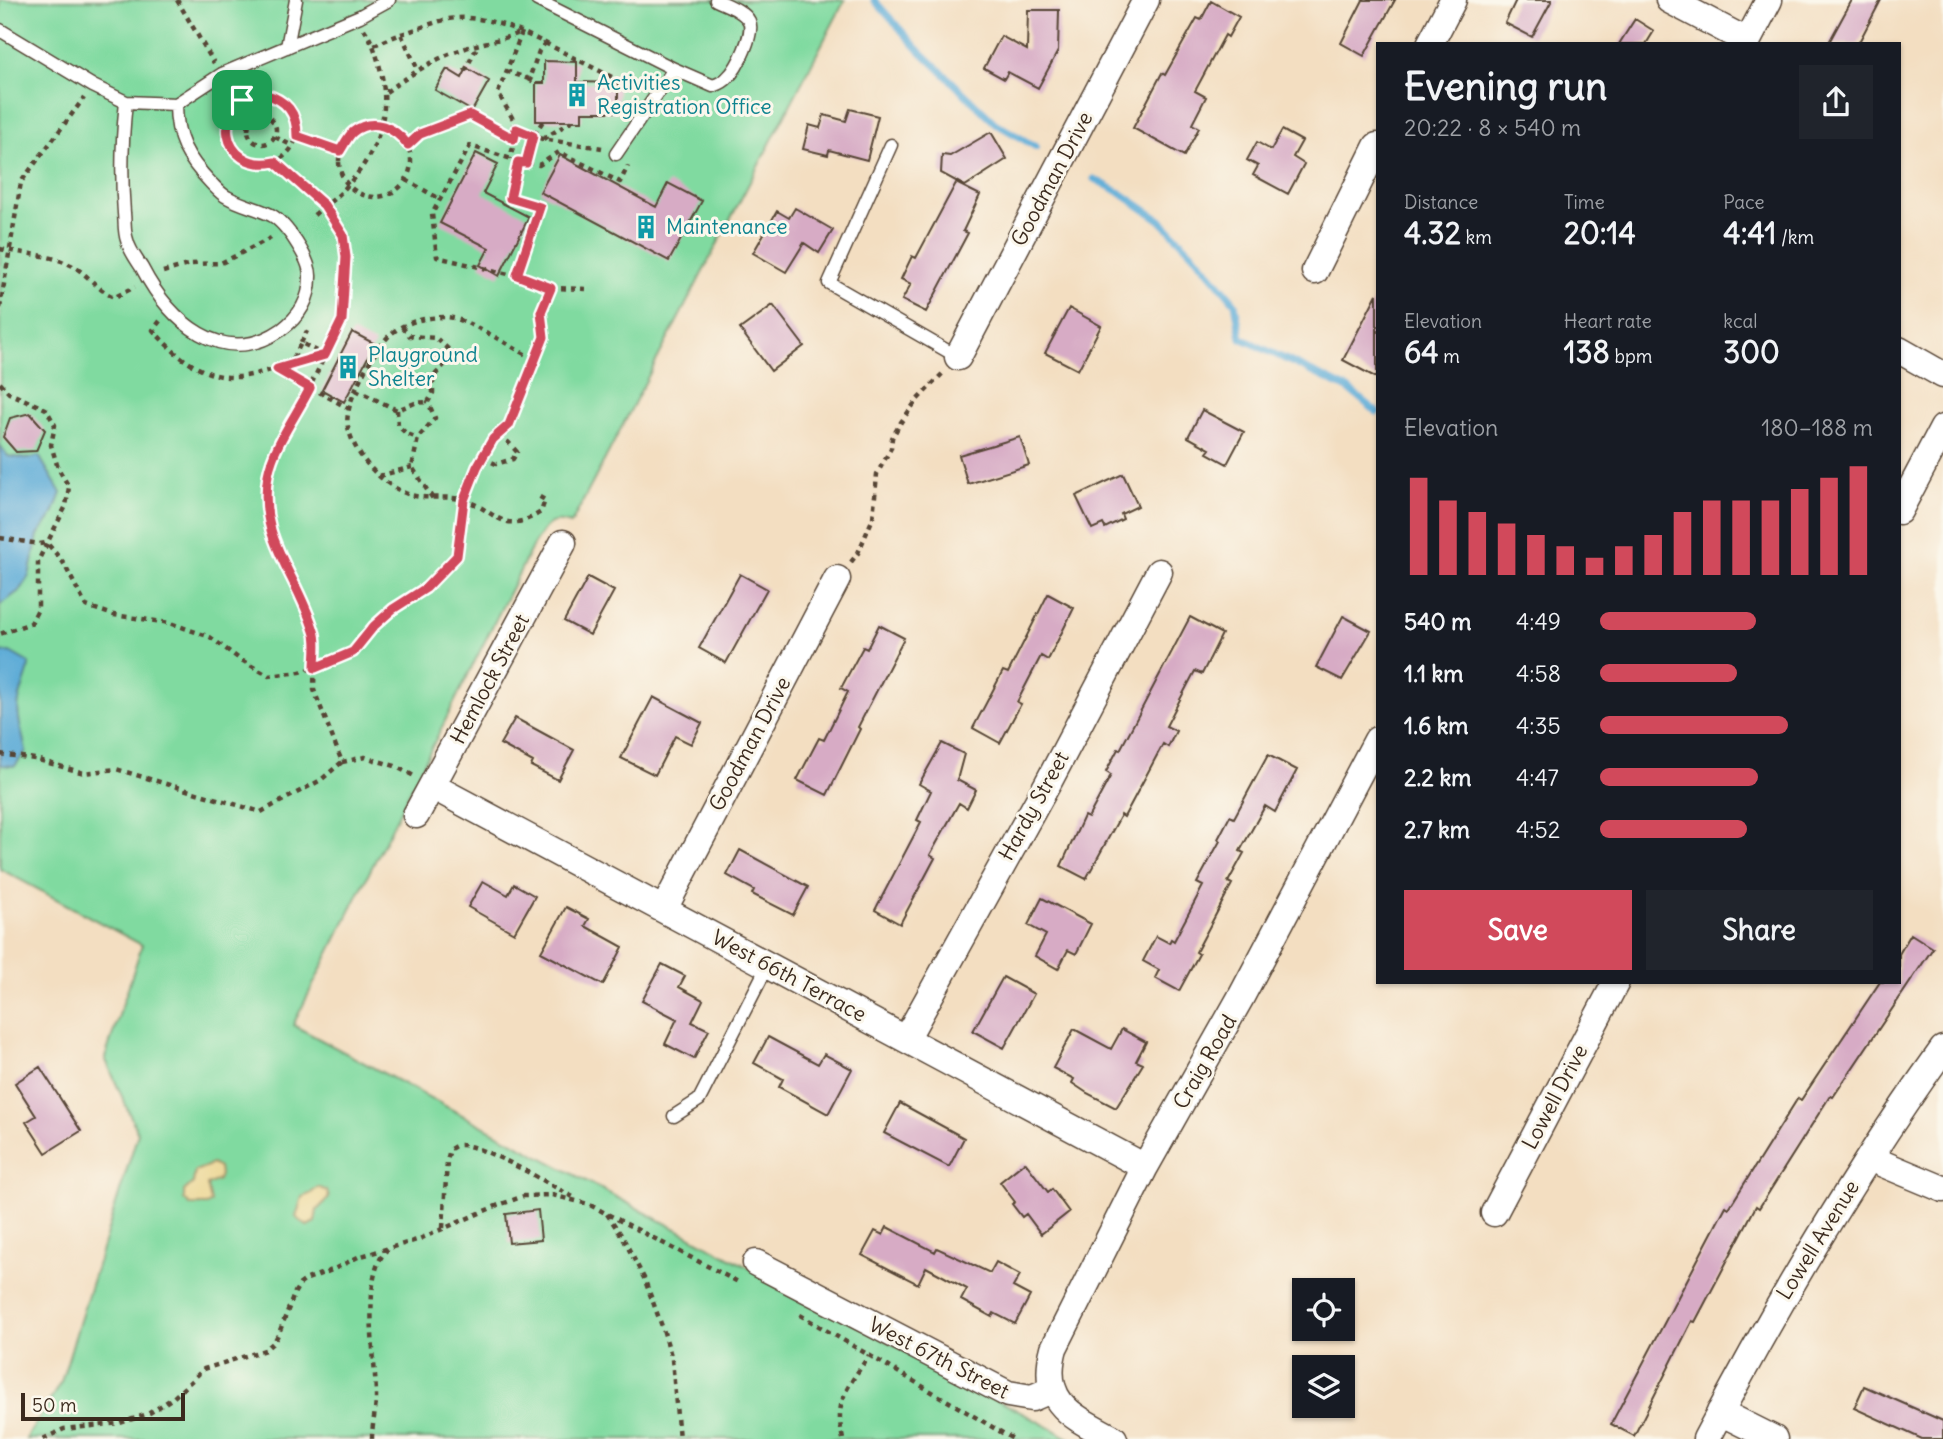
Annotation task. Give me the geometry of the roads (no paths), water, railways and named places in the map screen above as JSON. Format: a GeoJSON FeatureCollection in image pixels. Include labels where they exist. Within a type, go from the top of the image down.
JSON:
{"type":"FeatureCollection","features":[{"type":"Feature","properties":{"kind":"street","name":"Goodman Drive"},"geometry":{"type":"LineString","coordinates":[[958,357],[1146,0]]}},
{"type":"Feature","properties":{"kind":"street"},"geometry":{"type":"LineString","coordinates":[[1431,42],[1452,0]]}},
{"type":"Feature","properties":{"kind":"street"},"geometry":{"type":"LineString","coordinates":[[1670,0],[1747,42],[1769,0]]}},
{"type":"Feature","properties":{"kind":"street"},"geometry":{"type":"LineString","coordinates":[[1315,271],[1376,148]]}},
{"type":"Feature","properties":{"kind":"street"},"geometry":{"type":"LineString","coordinates":[[1901,351],[1943,375]]}},
{"type":"Feature","properties":{"kind":"street"},"geometry":{"type":"LineString","coordinates":[[1901,507],[1943,428]]}},
{"type":"Feature","properties":{"kind":"street","name":"Hemlock Street"},"geometry":{"type":"LineString","coordinates":[[416,815],[563,543]]}},
{"type":"Feature","properties":{"kind":"street","name":"Hardy Street"},"geometry":{"type":"LineString","coordinates":[[906,1039],[1048,783],[1159,572]]}},
{"type":"Feature","properties":{"kind":"street","name":"Goodman Drive"},"geometry":{"type":"LineString","coordinates":[[664,909],[837,579]]}},
{"type":"Feature","properties":{"kind":"street","name":"Craig Road"},"geometry":{"type":"LineString","coordinates":[[1053,1389],[1049,1365],[1058,1340],[1145,1167],[1241,997],[1376,742]]}},
{"type":"Feature","properties":{"kind":"street","name":"West 66th Terrace"},"geometry":{"type":"LineString","coordinates":[[432,786],[1145,1167]]}},
{"type":"Feature","properties":{"kind":"street","name":"Lowell Drive"},"geometry":{"type":"LineString","coordinates":[[1494,1213],[1615,984]]}},
{"type":"Feature","properties":{"kind":"street","name":"Lowell Avenue"},"geometry":{"type":"LineString","coordinates":[[1706,1439],[1801,1265],[1943,1049]]}},
{"type":"Feature","properties":{"kind":"street"},"geometry":{"type":"LineString","coordinates":[[1869,1158],[1943,1189]]}},
{"type":"Feature","properties":{"kind":"street","name":"West 67th Street"},"geometry":{"type":"LineString","coordinates":[[751,1274],[1008,1394],[1032,1398],[1053,1389]]}},
{"type":"Feature","properties":{"kind":"street"},"geometry":{"type":"LineString","coordinates":[[1053,1389],[1059,1403],[1073,1416],[1114,1439]]}},
{"type":"Feature","properties":{"kind":"street"},"geometry":{"type":"LineString","coordinates":[[1720,1412],[1774,1439]]}},
{"type":"Feature","properties":{"kind":"lane"},"geometry":{"type":"LineString","coordinates":[[287,47],[296,0]]}},
{"type":"Feature","properties":{"kind":"lane"},"geometry":{"type":"LineString","coordinates":[[0,30],[93,86],[126,102],[176,104],[222,74],[360,16],[389,0]]}},
{"type":"Feature","properties":{"kind":"lane"},"geometry":{"type":"LineString","coordinates":[[537,0],[713,86],[729,77],[737,66],[750,26],[748,18],[716,0]]}},
{"type":"Feature","properties":{"kind":"lane"},"geometry":{"type":"LineString","coordinates":[[616,154],[674,69]]}},
{"type":"Feature","properties":{"kind":"lane"},"geometry":{"type":"LineString","coordinates":[[126,102],[122,138],[122,184],[127,240],[152,288],[179,320],[204,336],[231,345],[254,344],[269,338],[293,321],[307,300],[311,274],[300,248],[274,216],[225,197],[194,165],[179,136],[176,104]]}},
{"type":"Feature","properties":{"kind":"lane"},"geometry":{"type":"LineString","coordinates":[[891,145],[829,283],[958,357]]}},
{"type":"Feature","properties":{"kind":"lane"},"geometry":{"type":"LineString","coordinates":[[674,1116],[699,1100],[768,965]]}},
{"type":"Feature","properties":{"kind":"water"},"geometry":{"type":"Polygon","coordinates":[[[0,445],[8,456],[27,459],[39,456],[61,493],[53,514],[38,535],[29,576],[19,591],[0,605],[0,445]]]}},
{"type":"Feature","properties":{"kind":"water"},"geometry":{"type":"Polygon","coordinates":[[[10,652],[29,663],[18,707],[26,751],[15,766],[0,765],[0,653],[10,652]]]}},
{"type":"Feature","properties":{"kind":"waterway"},"geometry":{"type":"LineString","coordinates":[[874,0],[918,49],[995,123],[1036,147]]}},
{"type":"Feature","properties":{"kind":"waterway"},"geometry":{"type":"LineString","coordinates":[[1094,179],[1119,192],[1160,220],[1199,260],[1235,303],[1241,338],[1348,389],[1376,411]]}},
{"type":"Feature","properties":{"kind":"place","name":"Activities Registration Office"},"geometry":{"type":"Point","coordinates":[577,95]}},
{"type":"Feature","properties":{"kind":"place","name":"Maintenance"},"geometry":{"type":"Point","coordinates":[646,227]}},
{"type":"Feature","properties":{"kind":"place","name":"Playground Shelter"},"geometry":{"type":"Point","coordinates":[348,367]}}]}
